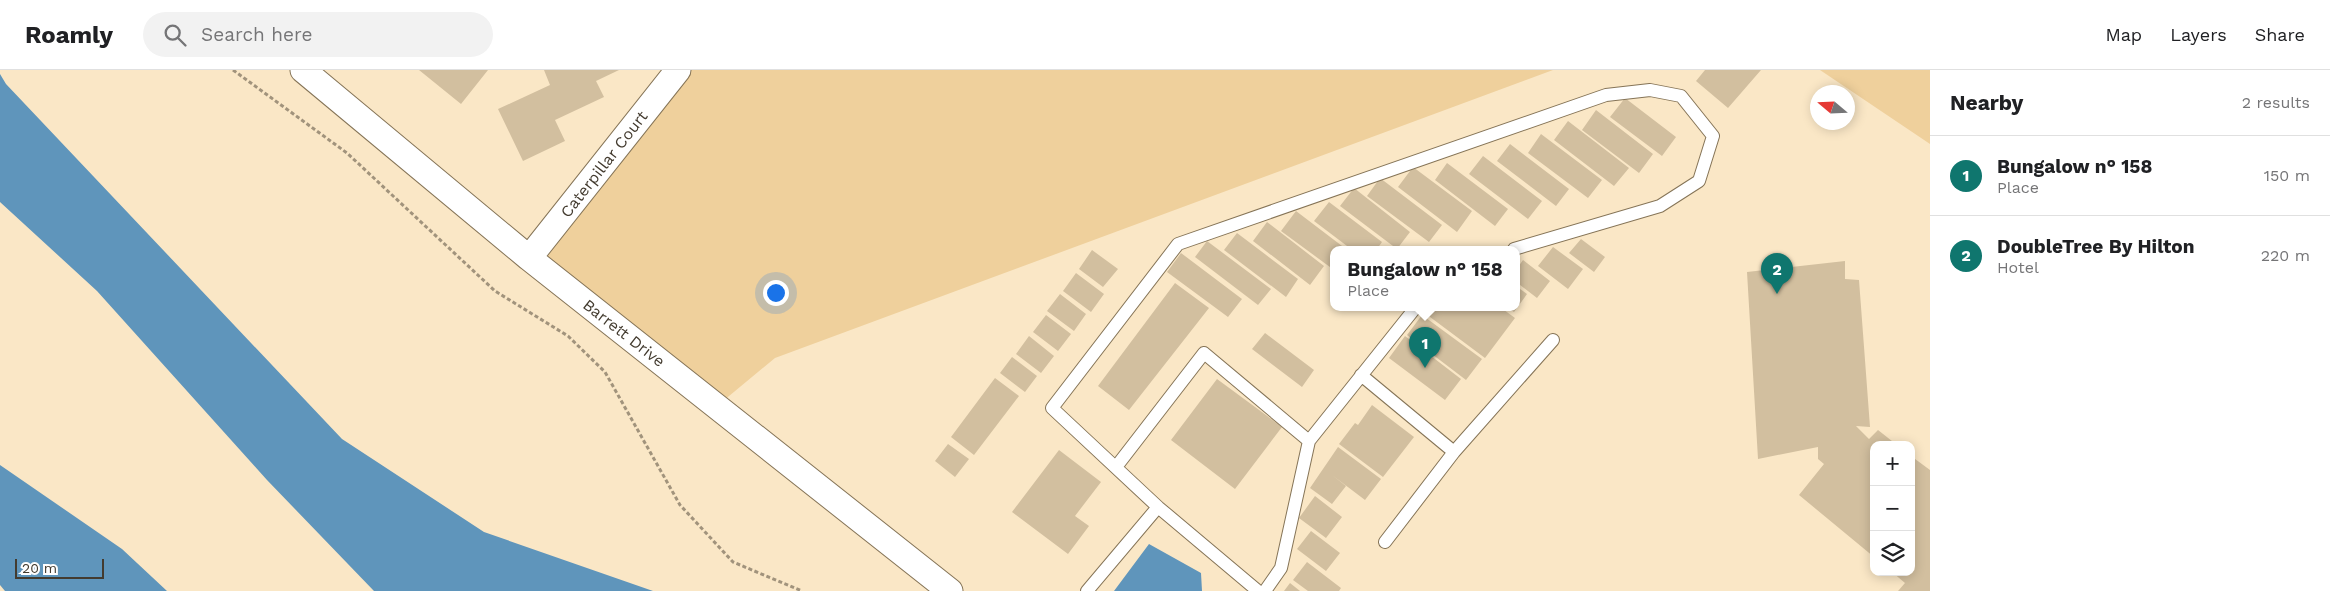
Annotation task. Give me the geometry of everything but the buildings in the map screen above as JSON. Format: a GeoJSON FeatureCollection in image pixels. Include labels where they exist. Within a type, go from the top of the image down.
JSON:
{"type":"FeatureCollection","features":[{"type":"Feature","properties":{"kind":"street","name":"Barrett Drive"},"geometry":{"type":"LineString","coordinates":[[303,70],[529,258],[950,591]]}},
{"type":"Feature","properties":{"kind":"street","name":"Caterpillar Court"},"geometry":{"type":"LineString","coordinates":[[529,258],[678,70]]}},
{"type":"Feature","properties":{"kind":"lane"},"geometry":{"type":"LineString","coordinates":[[1258,591],[1158,507],[1052,408],[1178,244],[1606,95],[1650,90],[1681,96],[1712,136],[1699,181],[1660,206],[1520,247]]}},
{"type":"Feature","properties":{"kind":"lane"},"geometry":{"type":"LineString","coordinates":[[1266,591],[1282,568],[1309,441],[1413,311]]}},
{"type":"Feature","properties":{"kind":"lane"},"geometry":{"type":"LineString","coordinates":[[1385,542],[1454,452],[1552,340]]}},
{"type":"Feature","properties":{"kind":"lane"},"geometry":{"type":"LineString","coordinates":[[1116,467],[1204,353],[1309,441]]}},
{"type":"Feature","properties":{"kind":"lane"},"geometry":{"type":"LineString","coordinates":[[1361,375],[1454,452]]}},
{"type":"Feature","properties":{"kind":"lane"},"geometry":{"type":"LineString","coordinates":[[1087,591],[1158,507]]}},
{"type":"Feature","properties":{"kind":"path"},"geometry":{"type":"LineString","coordinates":[[233,70],[347,153],[495,291],[568,336],[605,372],[680,506],[733,562],[802,591]]}},
{"type":"Feature","properties":{"kind":"shaded area"},"geometry":{"type":"Polygon","coordinates":[[[678,70],[1553,70],[775,358],[717,406],[529,258],[678,70]]]}},
{"type":"Feature","properties":{"kind":"shaded area"},"geometry":{"type":"Polygon","coordinates":[[[1820,70],[1930,70],[1930,144],[1855,94],[1855,85],[1842,85],[1820,70]]]}},
{"type":"Feature","properties":{"kind":"water"},"geometry":{"type":"Polygon","coordinates":[[[0,74],[6,84],[342,439],[484,532],[653,591],[374,591],[267,480],[97,291],[0,202],[0,74]]]}},
{"type":"Feature","properties":{"kind":"water"},"geometry":{"type":"Polygon","coordinates":[[[0,465],[122,549],[167,591],[5,591],[0,585],[0,465]]]}},
{"type":"Feature","properties":{"kind":"water"},"geometry":{"type":"Polygon","coordinates":[[[1149,544],[1201,573],[1202,591],[1114,591],[1149,544]]]}},
{"type":"Feature","properties":{"kind":"place","name":"DoubleTree By Hilton"},"geometry":{"type":"Point","coordinates":[1777,294]}},
{"type":"Feature","properties":{"kind":"place","name":"Bungalow n° 158"},"geometry":{"type":"Point","coordinates":[1425,368]}}]}
